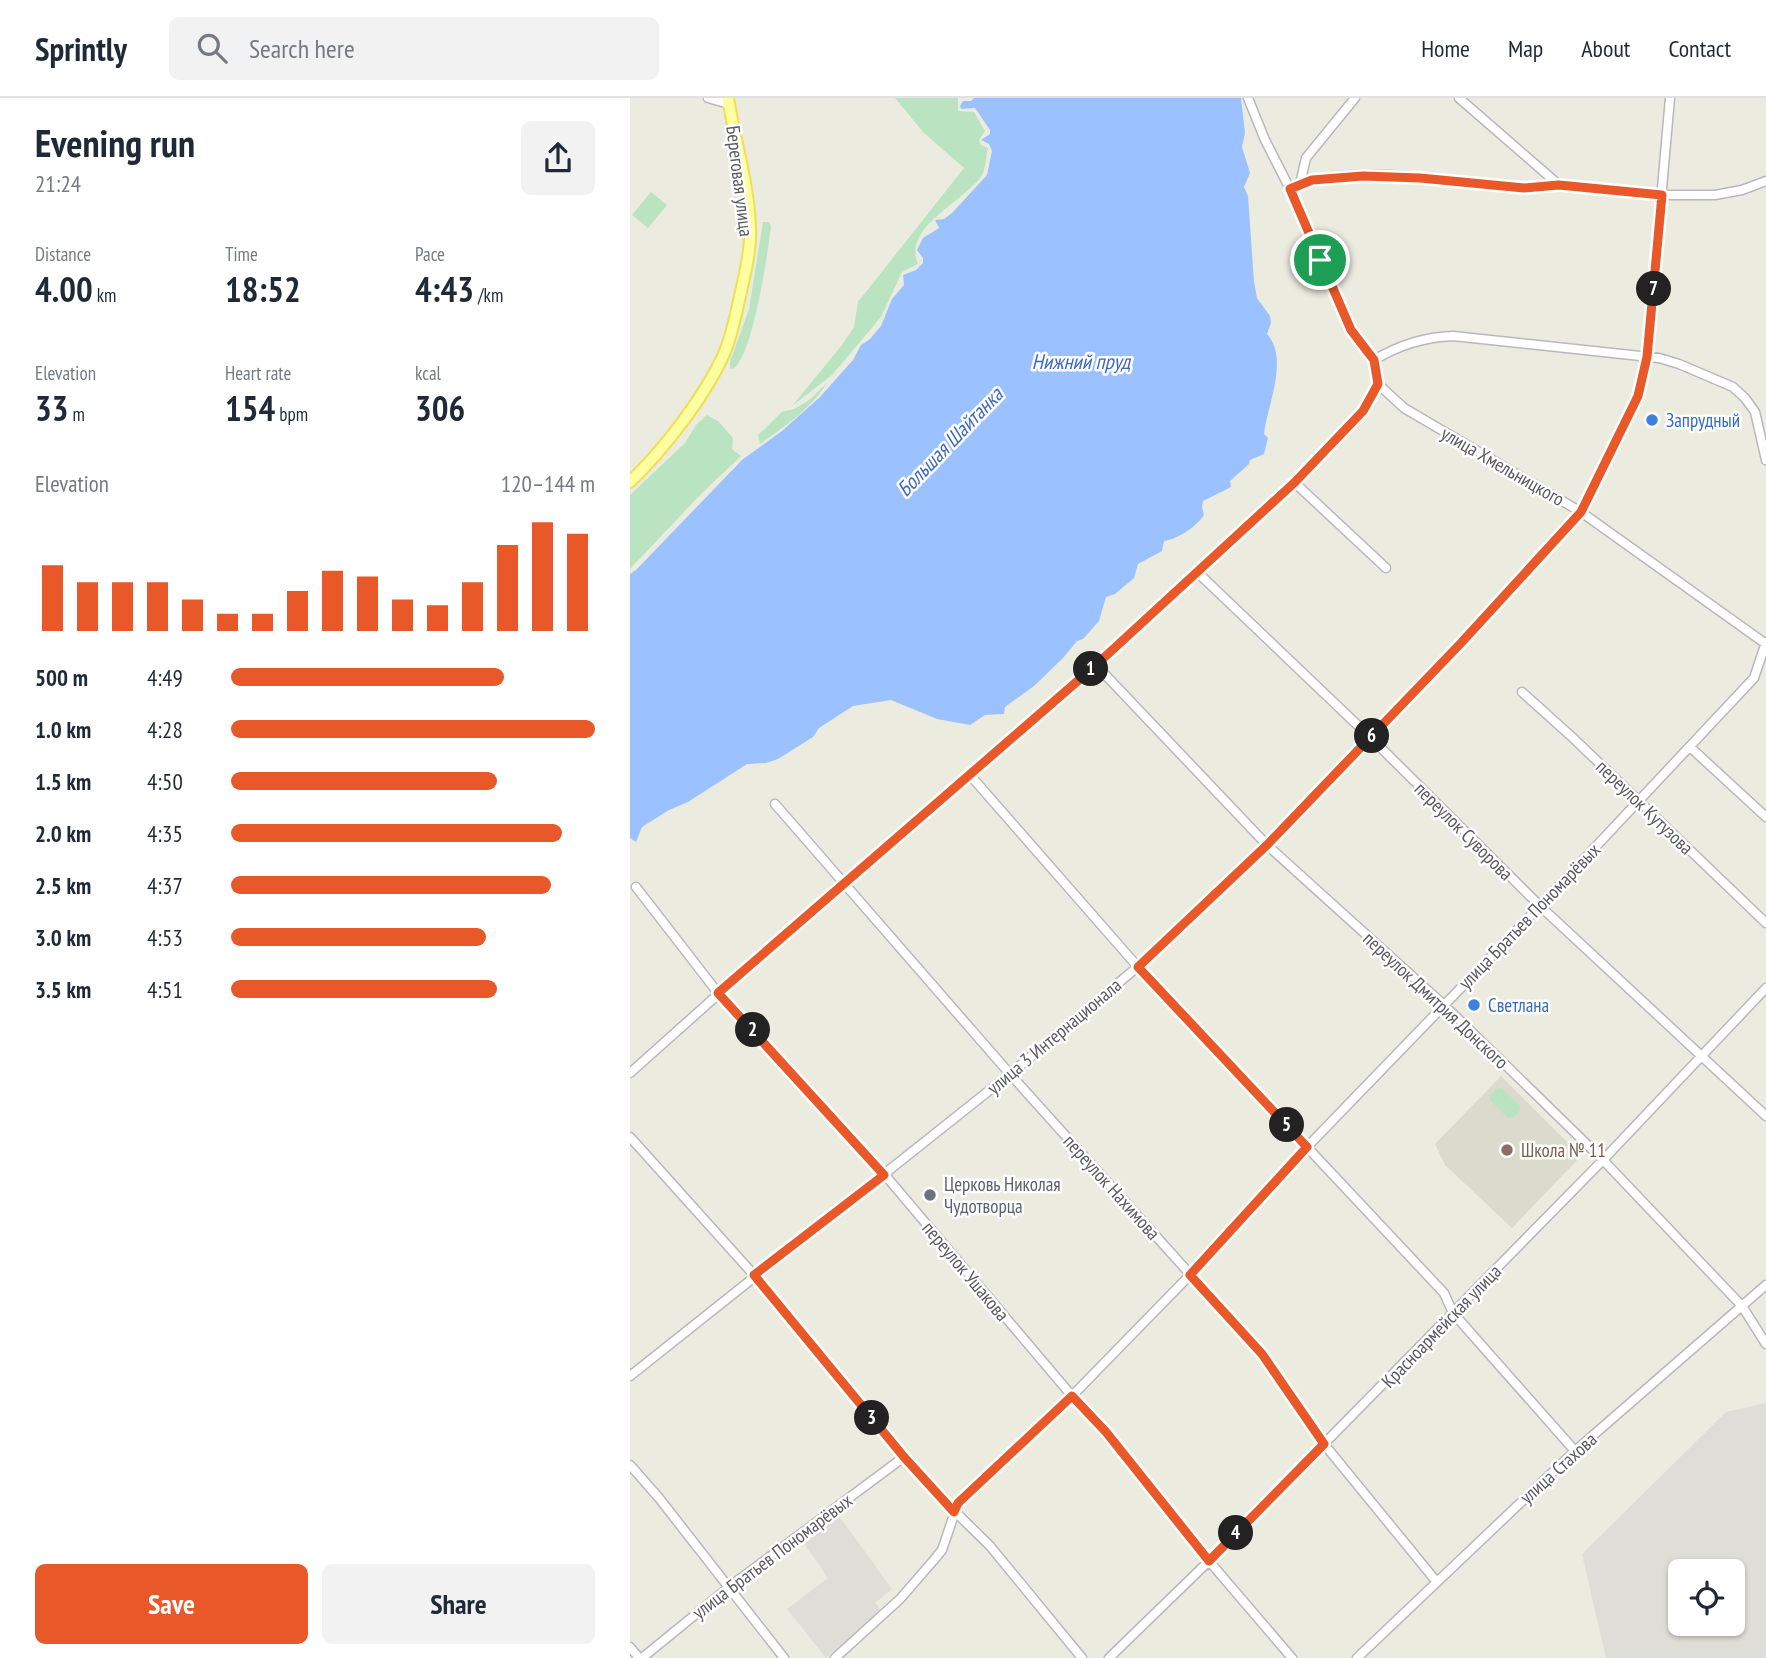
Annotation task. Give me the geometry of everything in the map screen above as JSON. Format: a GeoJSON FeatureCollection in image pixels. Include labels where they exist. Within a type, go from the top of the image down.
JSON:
{"type":"FeatureCollection","features":[{"type":"Feature","properties":{"kind":"main road","name":"Береговая улица"},"geometry":{"type":"LineString","coordinates":[[630,482],[656,457],[714,374],[733,325],[745,272],[750,231],[744,179],[728,101]]}},
{"type":"Feature","properties":{"kind":"street"},"geometry":{"type":"LineString","coordinates":[[708,98],[728,101]]}},
{"type":"Feature","properties":{"kind":"street"},"geometry":{"type":"LineString","coordinates":[[630,1073],[718,993],[1096,665],[1295,482],[1363,411],[1378,384],[1374,360],[1351,330],[1248,98]]}},
{"type":"Feature","properties":{"kind":"street"},"geometry":{"type":"LineString","coordinates":[[1300,184],[1306,158],[1355,98]]}},
{"type":"Feature","properties":{"kind":"street"},"geometry":{"type":"LineString","coordinates":[[1459,98],[1559,185]]}},
{"type":"Feature","properties":{"kind":"street","name":"улица 3 Интернационала"},"geometry":{"type":"LineString","coordinates":[[630,1376],[1010,1074],[1138,967],[1267,845],[1581,512],[1638,396],[1647,357],[1670,98]]}},
{"type":"Feature","properties":{"kind":"street"},"geometry":{"type":"LineString","coordinates":[[1290,189],[1312,180],[1363,176],[1420,178],[1524,188],[1559,185],[1662,195],[1715,195],[1742,190],[1766,181]]}},
{"type":"Feature","properties":{"kind":"street"},"geometry":{"type":"LineString","coordinates":[[1374,360],[1412,342],[1452,336],[1647,357],[1679,364],[1733,387],[1755,412],[1766,460]]}},
{"type":"Feature","properties":{"kind":"street","name":"улица Хмельницкого"},"geometry":{"type":"LineString","coordinates":[[1378,384],[1404,408],[1581,512],[1766,643]]}},
{"type":"Feature","properties":{"kind":"street"},"geometry":{"type":"LineString","coordinates":[[1295,482],[1386,568]]}},
{"type":"Feature","properties":{"kind":"street","name":"переулок Суворова"},"geometry":{"type":"LineString","coordinates":[[1196,571],[1370,737],[1540,906],[1766,1116]]}},
{"type":"Feature","properties":{"kind":"street","name":"улица Братьев Пономарёвых"},"geometry":{"type":"LineString","coordinates":[[954,1512],[958,1503],[1072,1396],[1190,1275],[1307,1147],[1690,747],[1754,678],[1766,643]]}},
{"type":"Feature","properties":{"kind":"street","name":"переулок Дмитрия Донского"},"geometry":{"type":"LineString","coordinates":[[1096,665],[1267,845],[1444,1005],[1603,1160],[1742,1306],[1766,1345]]}},
{"type":"Feature","properties":{"kind":"street","name":"переулок Кутузова"},"geometry":{"type":"LineString","coordinates":[[1522,692],[1766,923]]}},
{"type":"Feature","properties":{"kind":"street"},"geometry":{"type":"LineString","coordinates":[[1690,747],[1766,817]]}},
{"type":"Feature","properties":{"kind":"street"},"geometry":{"type":"LineString","coordinates":[[970,775],[1138,967],[1444,1293],[1453,1313],[1576,1451]]}},
{"type":"Feature","properties":{"kind":"street","name":"переулок Нахимова"},"geometry":{"type":"LineString","coordinates":[[775,804],[1010,1074],[1262,1354],[1324,1444],[1436,1581]]}},
{"type":"Feature","properties":{"kind":"street","name":"переулок Ушакова"},"geometry":{"type":"LineString","coordinates":[[636,887],[718,993],[884,1175],[1072,1396],[1106,1432],[1209,1561],[1292,1658]]}},
{"type":"Feature","properties":{"kind":"street","name":"Красноармейская улица"},"geometry":{"type":"LineString","coordinates":[[1109,1658],[1209,1561],[1453,1313],[1766,988]]}},
{"type":"Feature","properties":{"kind":"street"},"geometry":{"type":"LineString","coordinates":[[630,1137],[754,1275],[904,1457],[954,1512],[990,1546],[1082,1658]]}},
{"type":"Feature","properties":{"kind":"street","name":"улица Стахова"},"geometry":{"type":"LineString","coordinates":[[1357,1658],[1576,1451],[1766,1285]]}},
{"type":"Feature","properties":{"kind":"street","name":"улица Братьев Пономарёвых"},"geometry":{"type":"LineString","coordinates":[[640,1658],[904,1457]]}},
{"type":"Feature","properties":{"kind":"street"},"geometry":{"type":"LineString","coordinates":[[630,1465],[784,1658]]}},
{"type":"Feature","properties":{"kind":"street"},"geometry":{"type":"LineString","coordinates":[[835,1658],[900,1600],[933,1562],[942,1550],[954,1512]]}},
{"type":"Feature","properties":{"kind":"street"},"geometry":{"type":"LineString","coordinates":[[630,1647],[640,1658]]}},
{"type":"Feature","properties":{"kind":"shaded area","name":"Школа № 11"},"geometry":{"type":"Polygon","coordinates":[[[1501,1076],[1581,1156],[1512,1228],[1445,1165],[1435,1144],[1501,1076]]]}},
{"type":"Feature","properties":{"kind":"shaded area"},"geometry":{"type":"Polygon","coordinates":[[[1766,1403],[1766,1658],[1606,1658],[1582,1554],[1726,1412],[1766,1403]]]}},
{"type":"Feature","properties":{"kind":"shaded area"},"geometry":{"type":"Polygon","coordinates":[[[839,1516],[892,1589],[875,1603],[882,1612],[826,1658],[787,1609],[828,1578],[804,1543],[839,1516]]]}},
{"type":"Feature","properties":{"kind":"green space"},"geometry":{"type":"Polygon","coordinates":[[[895,98],[958,98],[958,111],[974,112],[985,131],[979,140],[981,145],[988,148],[982,175],[927,226],[915,250],[918,264],[902,272],[881,317],[832,375],[792,406],[854,327],[858,302],[964,168],[923,132],[895,98]]]}},
{"type":"Feature","properties":{"kind":"green space"},"geometry":{"type":"Polygon","coordinates":[[[651,192],[667,205],[648,228],[632,215],[651,192]]]}},
{"type":"Feature","properties":{"kind":"green space"},"geometry":{"type":"Polygon","coordinates":[[[763,222],[769,222],[771,226],[758,302],[747,345],[733,369],[730,368],[730,362],[749,309],[763,222]]]}},
{"type":"Feature","properties":{"kind":"green space"},"geometry":{"type":"Polygon","coordinates":[[[827,383],[805,409],[760,444],[758,435],[782,412],[808,401],[827,383]]]}},
{"type":"Feature","properties":{"kind":"green space"},"geometry":{"type":"Polygon","coordinates":[[[707,415],[718,421],[733,438],[732,449],[741,456],[630,569],[630,495],[685,443],[696,425],[707,415]]]}},
{"type":"Feature","properties":{"kind":"green space"},"geometry":{"type":"Polygon","coordinates":[[[1502,1088],[1520,1106],[1520,1111],[1514,1117],[1508,1118],[1490,1100],[1490,1095],[1496,1089],[1502,1088]]]}},
{"type":"Feature","properties":{"kind":"water","name":"Нижний пруд"},"geometry":{"type":"Polygon","coordinates":[[[974,98],[1241,98],[1245,133],[1242,147],[1250,173],[1244,187],[1248,196],[1254,282],[1257,298],[1270,316],[1271,323],[1267,334],[1273,343],[1277,366],[1265,427],[1264,434],[1268,438],[1264,454],[1250,460],[1230,481],[1231,487],[1203,501],[1204,515],[1192,528],[1164,541],[1162,551],[1138,564],[1134,578],[1115,594],[1106,597],[1099,621],[1083,639],[1077,641],[1034,686],[1005,707],[1004,714],[985,715],[970,725],[937,719],[891,700],[853,706],[819,728],[813,737],[778,759],[747,764],[688,802],[669,810],[642,827],[636,842],[630,838],[630,574],[742,460],[782,431],[820,397],[853,360],[861,345],[881,326],[892,299],[904,285],[903,275],[916,270],[923,263],[917,250],[923,238],[939,228],[935,220],[944,219],[952,213],[987,175],[992,151],[989,144],[981,140],[990,134],[990,130],[975,108],[961,109],[960,106],[963,101],[971,101],[974,98]]]}},
{"type":"Feature","properties":{"kind":"place","name":"Запрудный"},"geometry":{"type":"Point","coordinates":[1652,420]}},
{"type":"Feature","properties":{"kind":"place","name":"Светлана"},"geometry":{"type":"Point","coordinates":[1474,1005]}},
{"type":"Feature","properties":{"kind":"place","name":"Школа № 11"},"geometry":{"type":"Point","coordinates":[1507,1150]}},
{"type":"Feature","properties":{"kind":"place","name":"Церковь Николая Чудотворца"},"geometry":{"type":"Point","coordinates":[930,1195]}},
{"type":"Feature","properties":{"kind":"route"},"geometry":{"type":"LineString","coordinates":[[1363,176],[1420,178],[1524,188],[1559,185],[1662,195],[1647,357],[1638,396],[1581,512],[1461,643],[1267,845],[1138,967],[1307,1147],[1190,1275],[1226,1311],[1262,1354],[1324,1444],[1209,1561],[1106,1432],[1072,1396],[958,1503],[954,1512],[904,1457],[754,1275],[884,1175],[718,993],[1096,665],[1295,482],[1363,411],[1378,384],[1374,360],[1351,330],[1320,260],[1290,189],[1312,180],[1363,176]]}},
{"type":"Feature","properties":{"kind":"water label","name":"Большая Шайтанка"},"geometry":{"type":"Point","coordinates":[950,442]}}]}
